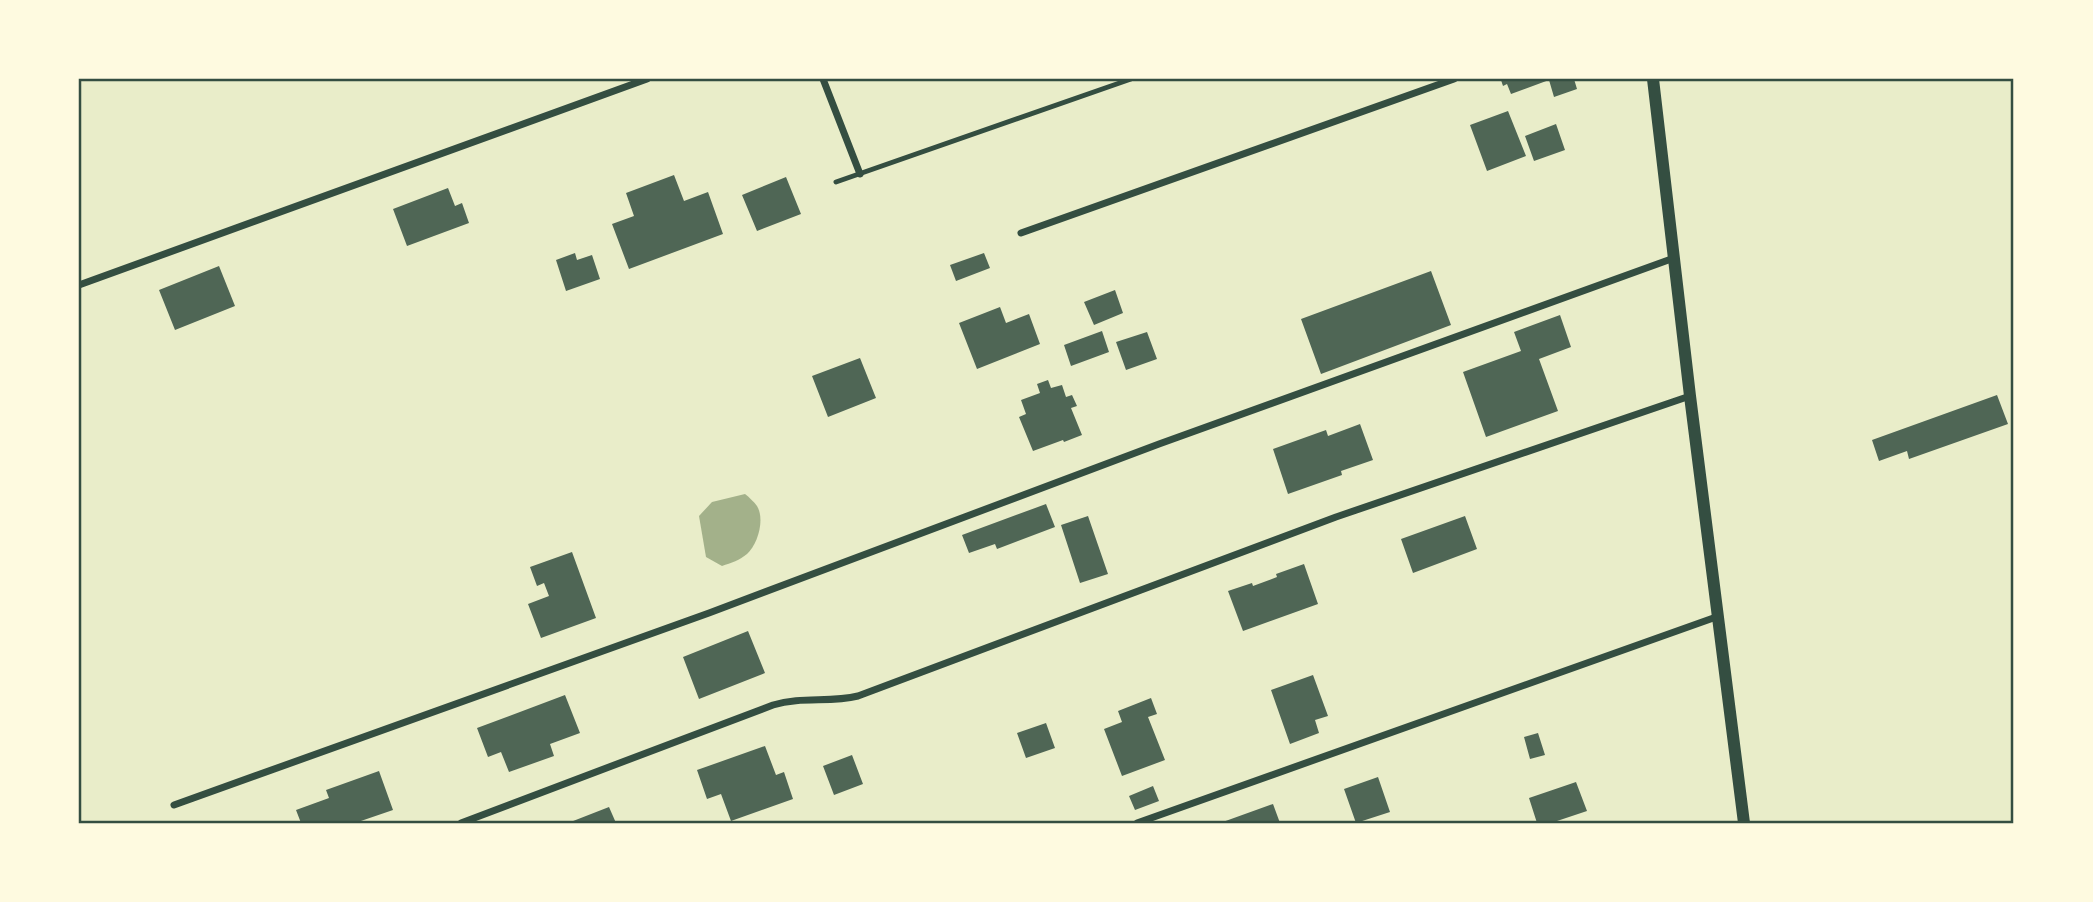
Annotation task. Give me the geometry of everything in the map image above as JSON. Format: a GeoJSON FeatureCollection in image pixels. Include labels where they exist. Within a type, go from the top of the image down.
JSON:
{"type":"FeatureCollection","features":[{"type":"Feature","properties":{"kind":"street"},"geometry":{"type":"LineString","coordinates":[[79,285],[647,79]]}},
{"type":"Feature","properties":{"kind":"street"},"geometry":{"type":"LineString","coordinates":[[823,79],[860,174]]}},
{"type":"Feature","properties":{"kind":"street"},"geometry":{"type":"LineString","coordinates":[[1021,233],[1454,79]]}},
{"type":"Feature","properties":{"kind":"street"},"geometry":{"type":"LineString","coordinates":[[1653,79],[1744,823]]}},
{"type":"Feature","properties":{"kind":"street"},"geometry":{"type":"LineString","coordinates":[[174,805],[709,613],[1159,444],[1674,258]]}},
{"type":"Feature","properties":{"kind":"street"},"geometry":{"type":"LineString","coordinates":[[461,823],[791,699],[841,700],[858,696],[1336,517],[1690,396]]}},
{"type":"Feature","properties":{"kind":"street"},"geometry":{"type":"LineString","coordinates":[[1137,823],[1719,616]]}},
{"type":"Feature","properties":{"kind":"lane"},"geometry":{"type":"LineString","coordinates":[[836,182],[1131,79]]}},
{"type":"Feature","properties":{"kind":"shaded area"},"geometry":{"type":"Polygon","coordinates":[[[745,494],[756,504],[759,511],[757,538],[747,554],[722,566],[706,557],[699,516],[712,502],[745,494]]]}},
{"type":"Feature","properties":{"kind":"building"},"geometry":{"type":"Polygon","coordinates":[[[1574,79],[1577,89],[1554,97],[1549,80],[1511,94],[1507,84],[1503,86],[1501,80],[1574,79]]]}},
{"type":"Feature","properties":{"kind":"building"},"geometry":{"type":"Polygon","coordinates":[[[1508,111],[1526,156],[1487,171],[1470,125],[1508,111]]]}},
{"type":"Feature","properties":{"kind":"building"},"geometry":{"type":"Polygon","coordinates":[[[1556,124],[1565,150],[1534,161],[1525,136],[1556,124]]]}},
{"type":"Feature","properties":{"kind":"building"},"geometry":{"type":"Polygon","coordinates":[[[674,175],[684,201],[708,192],[723,234],[629,269],[612,224],[634,216],[626,193],[674,175]]]}},
{"type":"Feature","properties":{"kind":"building"},"geometry":{"type":"Polygon","coordinates":[[[786,177],[801,214],[757,231],[742,195],[786,177]]]}},
{"type":"Feature","properties":{"kind":"building"},"geometry":{"type":"Polygon","coordinates":[[[448,188],[455,206],[462,203],[469,223],[407,246],[393,209],[448,188]]]}},
{"type":"Feature","properties":{"kind":"building"},"geometry":{"type":"Polygon","coordinates":[[[575,253],[577,260],[592,255],[600,279],[566,291],[556,260],[575,253]]]}},
{"type":"Feature","properties":{"kind":"building"},"geometry":{"type":"Polygon","coordinates":[[[984,253],[990,268],[956,281],[950,265],[984,253]]]}},
{"type":"Feature","properties":{"kind":"building"},"geometry":{"type":"Polygon","coordinates":[[[219,266],[235,306],[175,330],[159,290],[219,266]]]}},
{"type":"Feature","properties":{"kind":"building"},"geometry":{"type":"Polygon","coordinates":[[[1431,271],[1451,325],[1321,374],[1301,319],[1431,271]]]}},
{"type":"Feature","properties":{"kind":"building"},"geometry":{"type":"Polygon","coordinates":[[[1115,290],[1123,313],[1094,325],[1084,302],[1115,290]]]}},
{"type":"Feature","properties":{"kind":"building"},"geometry":{"type":"Polygon","coordinates":[[[1000,307],[1006,323],[1029,314],[1040,344],[977,369],[959,323],[1000,307]]]}},
{"type":"Feature","properties":{"kind":"building"},"geometry":{"type":"Polygon","coordinates":[[[1560,315],[1571,347],[1539,359],[1558,411],[1486,437],[1463,372],[1521,351],[1514,332],[1560,315]]]}},
{"type":"Feature","properties":{"kind":"building"},"geometry":{"type":"Polygon","coordinates":[[[1102,331],[1109,352],[1071,366],[1064,345],[1102,331]]]}},
{"type":"Feature","properties":{"kind":"building"},"geometry":{"type":"Polygon","coordinates":[[[1147,332],[1157,359],[1126,370],[1116,342],[1147,332]]]}},
{"type":"Feature","properties":{"kind":"building"},"geometry":{"type":"Polygon","coordinates":[[[860,358],[876,398],[828,417],[812,376],[860,358]]]}},
{"type":"Feature","properties":{"kind":"building"},"geometry":{"type":"Polygon","coordinates":[[[1048,380],[1051,388],[1062,385],[1066,397],[1072,395],[1077,406],[1071,408],[1082,435],[1033,451],[1019,417],[1026,414],[1021,400],[1040,393],[1037,384],[1048,380]]]}},
{"type":"Feature","properties":{"kind":"building"},"geometry":{"type":"Polygon","coordinates":[[[1997,395],[2008,424],[1909,459],[1907,451],[1879,461],[1872,440],[1997,395]]]}},
{"type":"Feature","properties":{"kind":"building"},"geometry":{"type":"Polygon","coordinates":[[[1360,424],[1373,460],[1341,471],[1342,475],[1288,494],[1273,449],[1326,430],[1328,436],[1360,424]]]}},
{"type":"Feature","properties":{"kind":"building"},"geometry":{"type":"Polygon","coordinates":[[[1046,504],[1055,527],[997,549],[995,544],[969,553],[962,535],[1046,504]]]}},
{"type":"Feature","properties":{"kind":"building"},"geometry":{"type":"Polygon","coordinates":[[[1088,516],[1108,574],[1080,583],[1061,525],[1088,516]]]}},
{"type":"Feature","properties":{"kind":"building"},"geometry":{"type":"Polygon","coordinates":[[[1465,516],[1477,549],[1413,573],[1401,539],[1465,516]]]}},
{"type":"Feature","properties":{"kind":"building"},"geometry":{"type":"Polygon","coordinates":[[[572,552],[596,618],[541,638],[528,604],[549,596],[544,583],[537,586],[530,567],[572,552]]]}},
{"type":"Feature","properties":{"kind":"building"},"geometry":{"type":"Polygon","coordinates":[[[1304,564],[1318,604],[1243,631],[1228,591],[1252,583],[1253,586],[1304,564]]]}},
{"type":"Feature","properties":{"kind":"building"},"geometry":{"type":"Polygon","coordinates":[[[748,631],[765,673],[699,699],[683,657],[748,631]]]}},
{"type":"Feature","properties":{"kind":"building"},"geometry":{"type":"Polygon","coordinates":[[[1313,675],[1328,716],[1315,720],[1319,733],[1290,744],[1271,690],[1313,675]]]}},
{"type":"Feature","properties":{"kind":"building"},"geometry":{"type":"Polygon","coordinates":[[[565,695],[580,733],[550,744],[554,756],[509,772],[501,752],[488,757],[477,728],[565,695]]]}},
{"type":"Feature","properties":{"kind":"building"},"geometry":{"type":"Polygon","coordinates":[[[1151,698],[1157,714],[1148,717],[1165,760],[1122,776],[1104,729],[1122,722],[1118,711],[1151,698]]]}},
{"type":"Feature","properties":{"kind":"building"},"geometry":{"type":"Polygon","coordinates":[[[1046,723],[1055,748],[1026,758],[1017,733],[1046,723]]]}},
{"type":"Feature","properties":{"kind":"building"},"geometry":{"type":"Polygon","coordinates":[[[1538,733],[1545,755],[1530,759],[1524,737],[1538,733]]]}},
{"type":"Feature","properties":{"kind":"building"},"geometry":{"type":"Polygon","coordinates":[[[765,746],[776,775],[784,772],[793,799],[731,821],[721,794],[707,799],[697,770],[765,746]]]}},
{"type":"Feature","properties":{"kind":"building"},"geometry":{"type":"Polygon","coordinates":[[[852,755],[863,784],[834,795],[823,766],[852,755]]]}},
{"type":"Feature","properties":{"kind":"building"},"geometry":{"type":"Polygon","coordinates":[[[379,771],[393,810],[355,823],[301,823],[296,810],[329,798],[326,790],[379,771]]]}},
{"type":"Feature","properties":{"kind":"building"},"geometry":{"type":"Polygon","coordinates":[[[1378,777],[1390,812],[1356,823],[1344,789],[1378,777]]]}},
{"type":"Feature","properties":{"kind":"building"},"geometry":{"type":"Polygon","coordinates":[[[1576,782],[1587,811],[1551,823],[1537,823],[1529,798],[1576,782]]]}},
{"type":"Feature","properties":{"kind":"building"},"geometry":{"type":"Polygon","coordinates":[[[1153,786],[1159,801],[1135,810],[1129,796],[1153,786]]]}},
{"type":"Feature","properties":{"kind":"building"},"geometry":{"type":"Polygon","coordinates":[[[1273,804],[1280,823],[1220,823],[1273,804]]]}},
{"type":"Feature","properties":{"kind":"building"},"geometry":{"type":"Polygon","coordinates":[[[609,807],[616,823],[568,823],[609,807]]]}}]}
